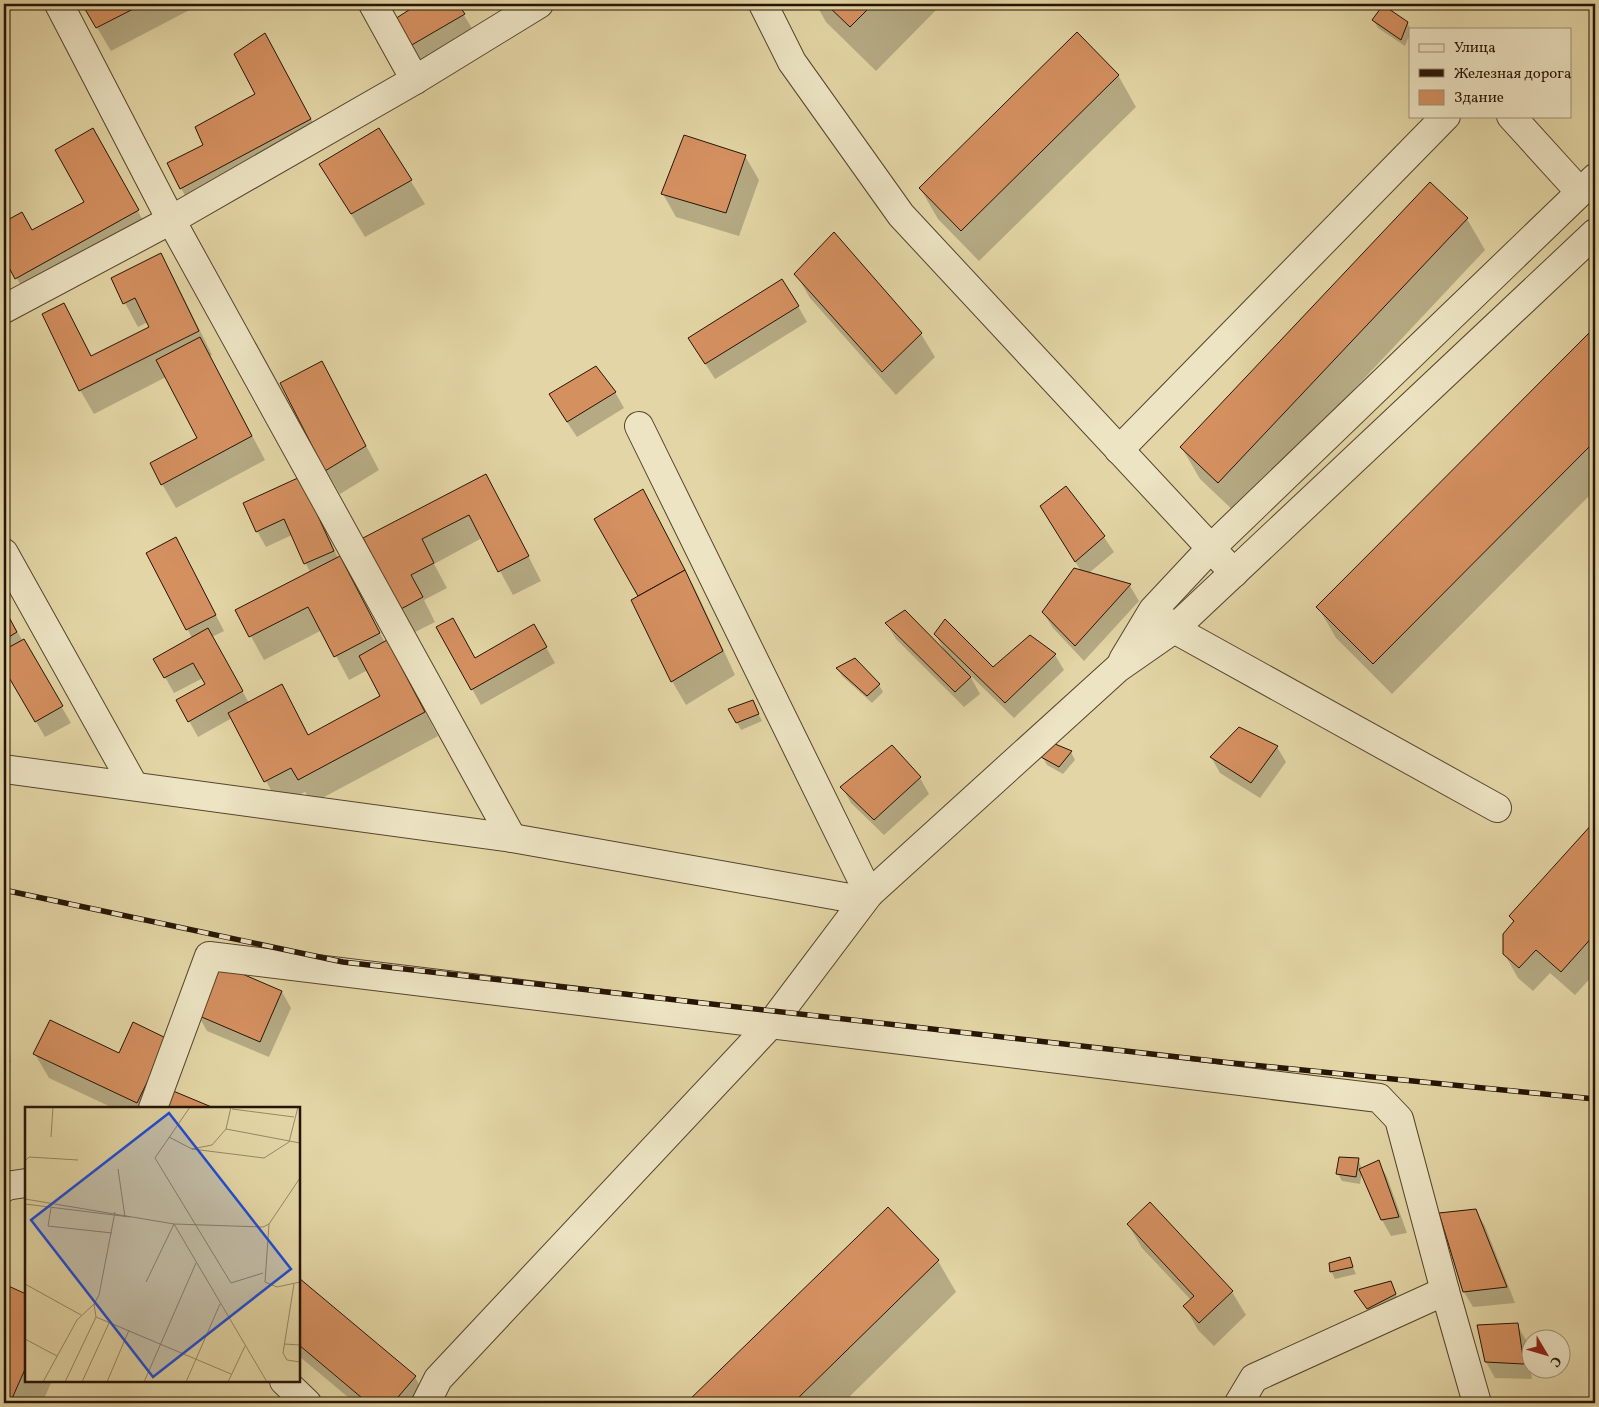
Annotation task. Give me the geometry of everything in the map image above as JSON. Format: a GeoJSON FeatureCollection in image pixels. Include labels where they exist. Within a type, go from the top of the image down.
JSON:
{"type":"FeatureCollection","features":[{"type":"Feature","properties":{"kind":"street"},"geometry":{"type":"LineString","coordinates":[[59,4],[171,220],[512,838]]}},
{"type":"Feature","properties":{"kind":"street"},"geometry":{"type":"LineString","coordinates":[[374,4],[415,80]]}},
{"type":"Feature","properties":{"kind":"street"},"geometry":{"type":"LineString","coordinates":[[4,309],[171,220],[415,80],[539,4]]}},
{"type":"Feature","properties":{"kind":"street"},"geometry":{"type":"LineString","coordinates":[[763,4],[792,62],[901,215],[1234,573]]}},
{"type":"Feature","properties":{"kind":"street"},"geometry":{"type":"LineString","coordinates":[[1119,450],[1444,118]]}},
{"type":"Feature","properties":{"kind":"street"},"geometry":{"type":"LineString","coordinates":[[1118,668],[1153,610],[1210,548],[1588,185],[1513,118]]}},
{"type":"Feature","properties":{"kind":"street"},"geometry":{"type":"LineString","coordinates":[[426,1403],[438,1379],[771,1024],[869,894],[1118,668],[1174,629],[1595,233]]}},
{"type":"Feature","properties":{"kind":"street"},"geometry":{"type":"LineString","coordinates":[[639,426],[869,894]]}},
{"type":"Feature","properties":{"kind":"street"},"geometry":{"type":"LineString","coordinates":[[4,553],[134,786]]}},
{"type":"Feature","properties":{"kind":"street"},"geometry":{"type":"LineString","coordinates":[[1153,610],[1174,629],[1497,808]]}},
{"type":"Feature","properties":{"kind":"street"},"geometry":{"type":"LineString","coordinates":[[4,769],[512,838],[850,898],[869,894]]}},
{"type":"Feature","properties":{"kind":"street"},"geometry":{"type":"LineString","coordinates":[[152,1107],[209,956],[1379,1098],[1399,1119],[1477,1403]]}},
{"type":"Feature","properties":{"kind":"street"},"geometry":{"type":"LineString","coordinates":[[4,1188],[25,1183]]}},
{"type":"Feature","properties":{"kind":"street"},"geometry":{"type":"LineString","coordinates":[[1228,1403],[1254,1378],[1445,1291]]}},
{"type":"Feature","properties":{"kind":"street"},"geometry":{"type":"LineString","coordinates":[[1240,1403],[1254,1378]]}},
{"type":"Feature","properties":{"kind":"street"},"geometry":{"type":"LineString","coordinates":[[285,1382],[307,1403]]}},
{"type":"Feature","properties":{"kind":"building"},"geometry":{"type":"Polygon","coordinates":[[[82,4],[143,4],[96,28],[82,4]]]}},
{"type":"Feature","properties":{"kind":"building"},"geometry":{"type":"Polygon","coordinates":[[[418,4],[458,4],[465,14],[410,46],[395,19],[418,4]]]}},
{"type":"Feature","properties":{"kind":"building"},"geometry":{"type":"Polygon","coordinates":[[[826,4],[873,4],[850,27],[826,4]]]}},
{"type":"Feature","properties":{"kind":"building"},"geometry":{"type":"Polygon","coordinates":[[[1383,5],[1408,22],[1401,40],[1372,20],[1383,5]]]}},
{"type":"Feature","properties":{"kind":"building"},"geometry":{"type":"Polygon","coordinates":[[[1077,32],[1119,75],[961,231],[919,188],[1077,32]]]}},
{"type":"Feature","properties":{"kind":"building"},"geometry":{"type":"Polygon","coordinates":[[[265,33],[311,119],[180,189],[167,163],[203,145],[195,127],[255,94],[234,54],[265,33]]]}},
{"type":"Feature","properties":{"kind":"building"},"geometry":{"type":"Polygon","coordinates":[[[93,128],[139,210],[15,279],[4,258],[4,222],[22,212],[32,230],[84,202],[55,150],[93,128]]]}},
{"type":"Feature","properties":{"kind":"building"},"geometry":{"type":"Polygon","coordinates":[[[379,128],[412,180],[351,214],[319,164],[379,128]]]}},
{"type":"Feature","properties":{"kind":"building"},"geometry":{"type":"Polygon","coordinates":[[[684,135],[746,155],[726,213],[661,194],[684,135]]]}},
{"type":"Feature","properties":{"kind":"building"},"geometry":{"type":"Polygon","coordinates":[[[1430,182],[1468,218],[1218,483],[1180,447],[1430,182]]]}},
{"type":"Feature","properties":{"kind":"building"},"geometry":{"type":"Polygon","coordinates":[[[834,232],[922,333],[882,372],[794,274],[834,232]]]}},
{"type":"Feature","properties":{"kind":"building"},"geometry":{"type":"Polygon","coordinates":[[[161,253],[199,331],[79,391],[42,314],[64,303],[91,356],[149,327],[135,298],[123,304],[111,278],[161,253]]]}},
{"type":"Feature","properties":{"kind":"building"},"geometry":{"type":"Polygon","coordinates":[[[782,279],[799,306],[705,364],[688,338],[782,279]]]}},
{"type":"Feature","properties":{"kind":"building"},"geometry":{"type":"Polygon","coordinates":[[[1595,327],[1595,441],[1373,664],[1316,607],[1595,327]]]}},
{"type":"Feature","properties":{"kind":"building"},"geometry":{"type":"Polygon","coordinates":[[[200,337],[252,436],[161,485],[150,463],[197,438],[156,360],[200,337]]]}},
{"type":"Feature","properties":{"kind":"building"},"geometry":{"type":"Polygon","coordinates":[[[322,361],[366,446],[325,471],[280,383],[322,361]]]}},
{"type":"Feature","properties":{"kind":"building"},"geometry":{"type":"Polygon","coordinates":[[[596,366],[616,392],[567,422],[549,394],[596,366]]]}},
{"type":"Feature","properties":{"kind":"building"},"geometry":{"type":"Polygon","coordinates":[[[486,474],[529,556],[498,572],[469,515],[422,539],[434,563],[411,575],[423,597],[401,609],[363,538],[486,474]]]}},
{"type":"Feature","properties":{"kind":"building"},"geometry":{"type":"Polygon","coordinates":[[[300,477],[334,551],[304,564],[284,519],[256,532],[243,503],[300,477]]]}},
{"type":"Feature","properties":{"kind":"building"},"geometry":{"type":"Polygon","coordinates":[[[1066,486],[1105,536],[1075,562],[1040,506],[1066,486]]]}},
{"type":"Feature","properties":{"kind":"building"},"geometry":{"type":"Polygon","coordinates":[[[643,489],[685,570],[638,596],[594,519],[643,489]]]}},
{"type":"Feature","properties":{"kind":"building"},"geometry":{"type":"Polygon","coordinates":[[[176,537],[216,615],[186,630],[146,553],[176,537]]]}},
{"type":"Feature","properties":{"kind":"building"},"geometry":{"type":"Polygon","coordinates":[[[340,556],[380,633],[334,657],[308,607],[249,637],[235,610],[340,556]]]}},
{"type":"Feature","properties":{"kind":"building"},"geometry":{"type":"Polygon","coordinates":[[[1074,568],[1131,584],[1075,646],[1042,612],[1074,568]]]}},
{"type":"Feature","properties":{"kind":"building"},"geometry":{"type":"Polygon","coordinates":[[[685,570],[723,651],[671,682],[631,600],[685,570]]]}},
{"type":"Feature","properties":{"kind":"building"},"geometry":{"type":"Polygon","coordinates":[[[4,608],[17,632],[4,640],[4,608]]]}},
{"type":"Feature","properties":{"kind":"building"},"geometry":{"type":"Polygon","coordinates":[[[905,610],[971,677],[955,692],[885,623],[905,610]]]}},
{"type":"Feature","properties":{"kind":"building"},"geometry":{"type":"Polygon","coordinates":[[[453,618],[475,658],[534,624],[547,647],[471,690],[436,627],[453,618]]]}},
{"type":"Feature","properties":{"kind":"building"},"geometry":{"type":"Polygon","coordinates":[[[945,619],[993,667],[1030,635],[1056,654],[1005,703],[934,634],[945,619]]]}},
{"type":"Feature","properties":{"kind":"building"},"geometry":{"type":"Polygon","coordinates":[[[208,628],[243,691],[188,722],[176,700],[205,684],[193,663],[164,678],[153,659],[208,628]]]}},
{"type":"Feature","properties":{"kind":"building"},"geometry":{"type":"Polygon","coordinates":[[[24,639],[63,706],[35,722],[4,669],[4,650],[24,639]]]}},
{"type":"Feature","properties":{"kind":"building"},"geometry":{"type":"Polygon","coordinates":[[[387,640],[425,712],[298,780],[291,768],[264,782],[228,713],[282,684],[308,735],[380,696],[359,656],[387,640]]]}},
{"type":"Feature","properties":{"kind":"building"},"geometry":{"type":"Polygon","coordinates":[[[855,658],[880,684],[867,696],[836,668],[855,658]]]}},
{"type":"Feature","properties":{"kind":"building"},"geometry":{"type":"Polygon","coordinates":[[[753,700],[759,714],[736,723],[728,709],[753,700]]]}},
{"type":"Feature","properties":{"kind":"building"},"geometry":{"type":"Polygon","coordinates":[[[1239,727],[1278,746],[1251,783],[1210,757],[1239,727]]]}},
{"type":"Feature","properties":{"kind":"building"},"geometry":{"type":"Polygon","coordinates":[[[1055,744],[1072,751],[1059,767],[1041,757],[1055,744]]]}},
{"type":"Feature","properties":{"kind":"building"},"geometry":{"type":"Polygon","coordinates":[[[892,745],[921,777],[874,820],[840,787],[892,745]]]}},
{"type":"Feature","properties":{"kind":"building"},"geometry":{"type":"Polygon","coordinates":[[[1593,823],[1595,825],[1595,934],[1561,972],[1536,950],[1519,968],[1503,954],[1503,934],[1514,921],[1509,916],[1593,823]]]}},
{"type":"Feature","properties":{"kind":"building"},"geometry":{"type":"Polygon","coordinates":[[[219,964],[282,991],[260,1042],[197,1015],[219,964]]]}},
{"type":"Feature","properties":{"kind":"building"},"geometry":{"type":"Polygon","coordinates":[[[50,1020],[119,1053],[133,1022],[168,1039],[137,1103],[33,1054],[50,1020]]]}},
{"type":"Feature","properties":{"kind":"building"},"geometry":{"type":"Polygon","coordinates":[[[166,1088],[212,1107],[157,1107],[166,1088]]]}},
{"type":"Feature","properties":{"kind":"building"},"geometry":{"type":"Polygon","coordinates":[[[1339,1157],[1359,1158],[1356,1177],[1336,1174],[1339,1157]]]}},
{"type":"Feature","properties":{"kind":"building"},"geometry":{"type":"Polygon","coordinates":[[[1379,1160],[1399,1217],[1381,1220],[1359,1169],[1379,1160]]]}},
{"type":"Feature","properties":{"kind":"building"},"geometry":{"type":"Polygon","coordinates":[[[1150,1202],[1233,1291],[1199,1323],[1183,1306],[1194,1296],[1127,1224],[1150,1202]]]}},
{"type":"Feature","properties":{"kind":"building"},"geometry":{"type":"Polygon","coordinates":[[[888,1207],[939,1260],[793,1403],[686,1403],[888,1207]]]}},
{"type":"Feature","properties":{"kind":"building"},"geometry":{"type":"Polygon","coordinates":[[[1476,1209],[1507,1287],[1463,1292],[1439,1213],[1476,1209]]]}},
{"type":"Feature","properties":{"kind":"building"},"geometry":{"type":"Polygon","coordinates":[[[1350,1257],[1353,1267],[1330,1272],[1329,1263],[1350,1257]]]}},
{"type":"Feature","properties":{"kind":"building"},"geometry":{"type":"Polygon","coordinates":[[[300,1279],[416,1376],[393,1403],[368,1403],[300,1346],[300,1279]]]}},
{"type":"Feature","properties":{"kind":"building"},"geometry":{"type":"Polygon","coordinates":[[[1391,1281],[1396,1294],[1367,1309],[1354,1291],[1391,1281]]]}},
{"type":"Feature","properties":{"kind":"building"},"geometry":{"type":"Polygon","coordinates":[[[4,1284],[25,1294],[25,1369],[10,1403],[4,1403],[4,1284]]]}},
{"type":"Feature","properties":{"kind":"building"},"geometry":{"type":"Polygon","coordinates":[[[1518,1323],[1522,1364],[1485,1362],[1477,1325],[1518,1323]]]}},
{"type":"Feature","properties":{"kind":"railway"},"geometry":{"type":"LineString","coordinates":[[4,890],[343,962],[1222,1062],[1595,1099]]}}]}
